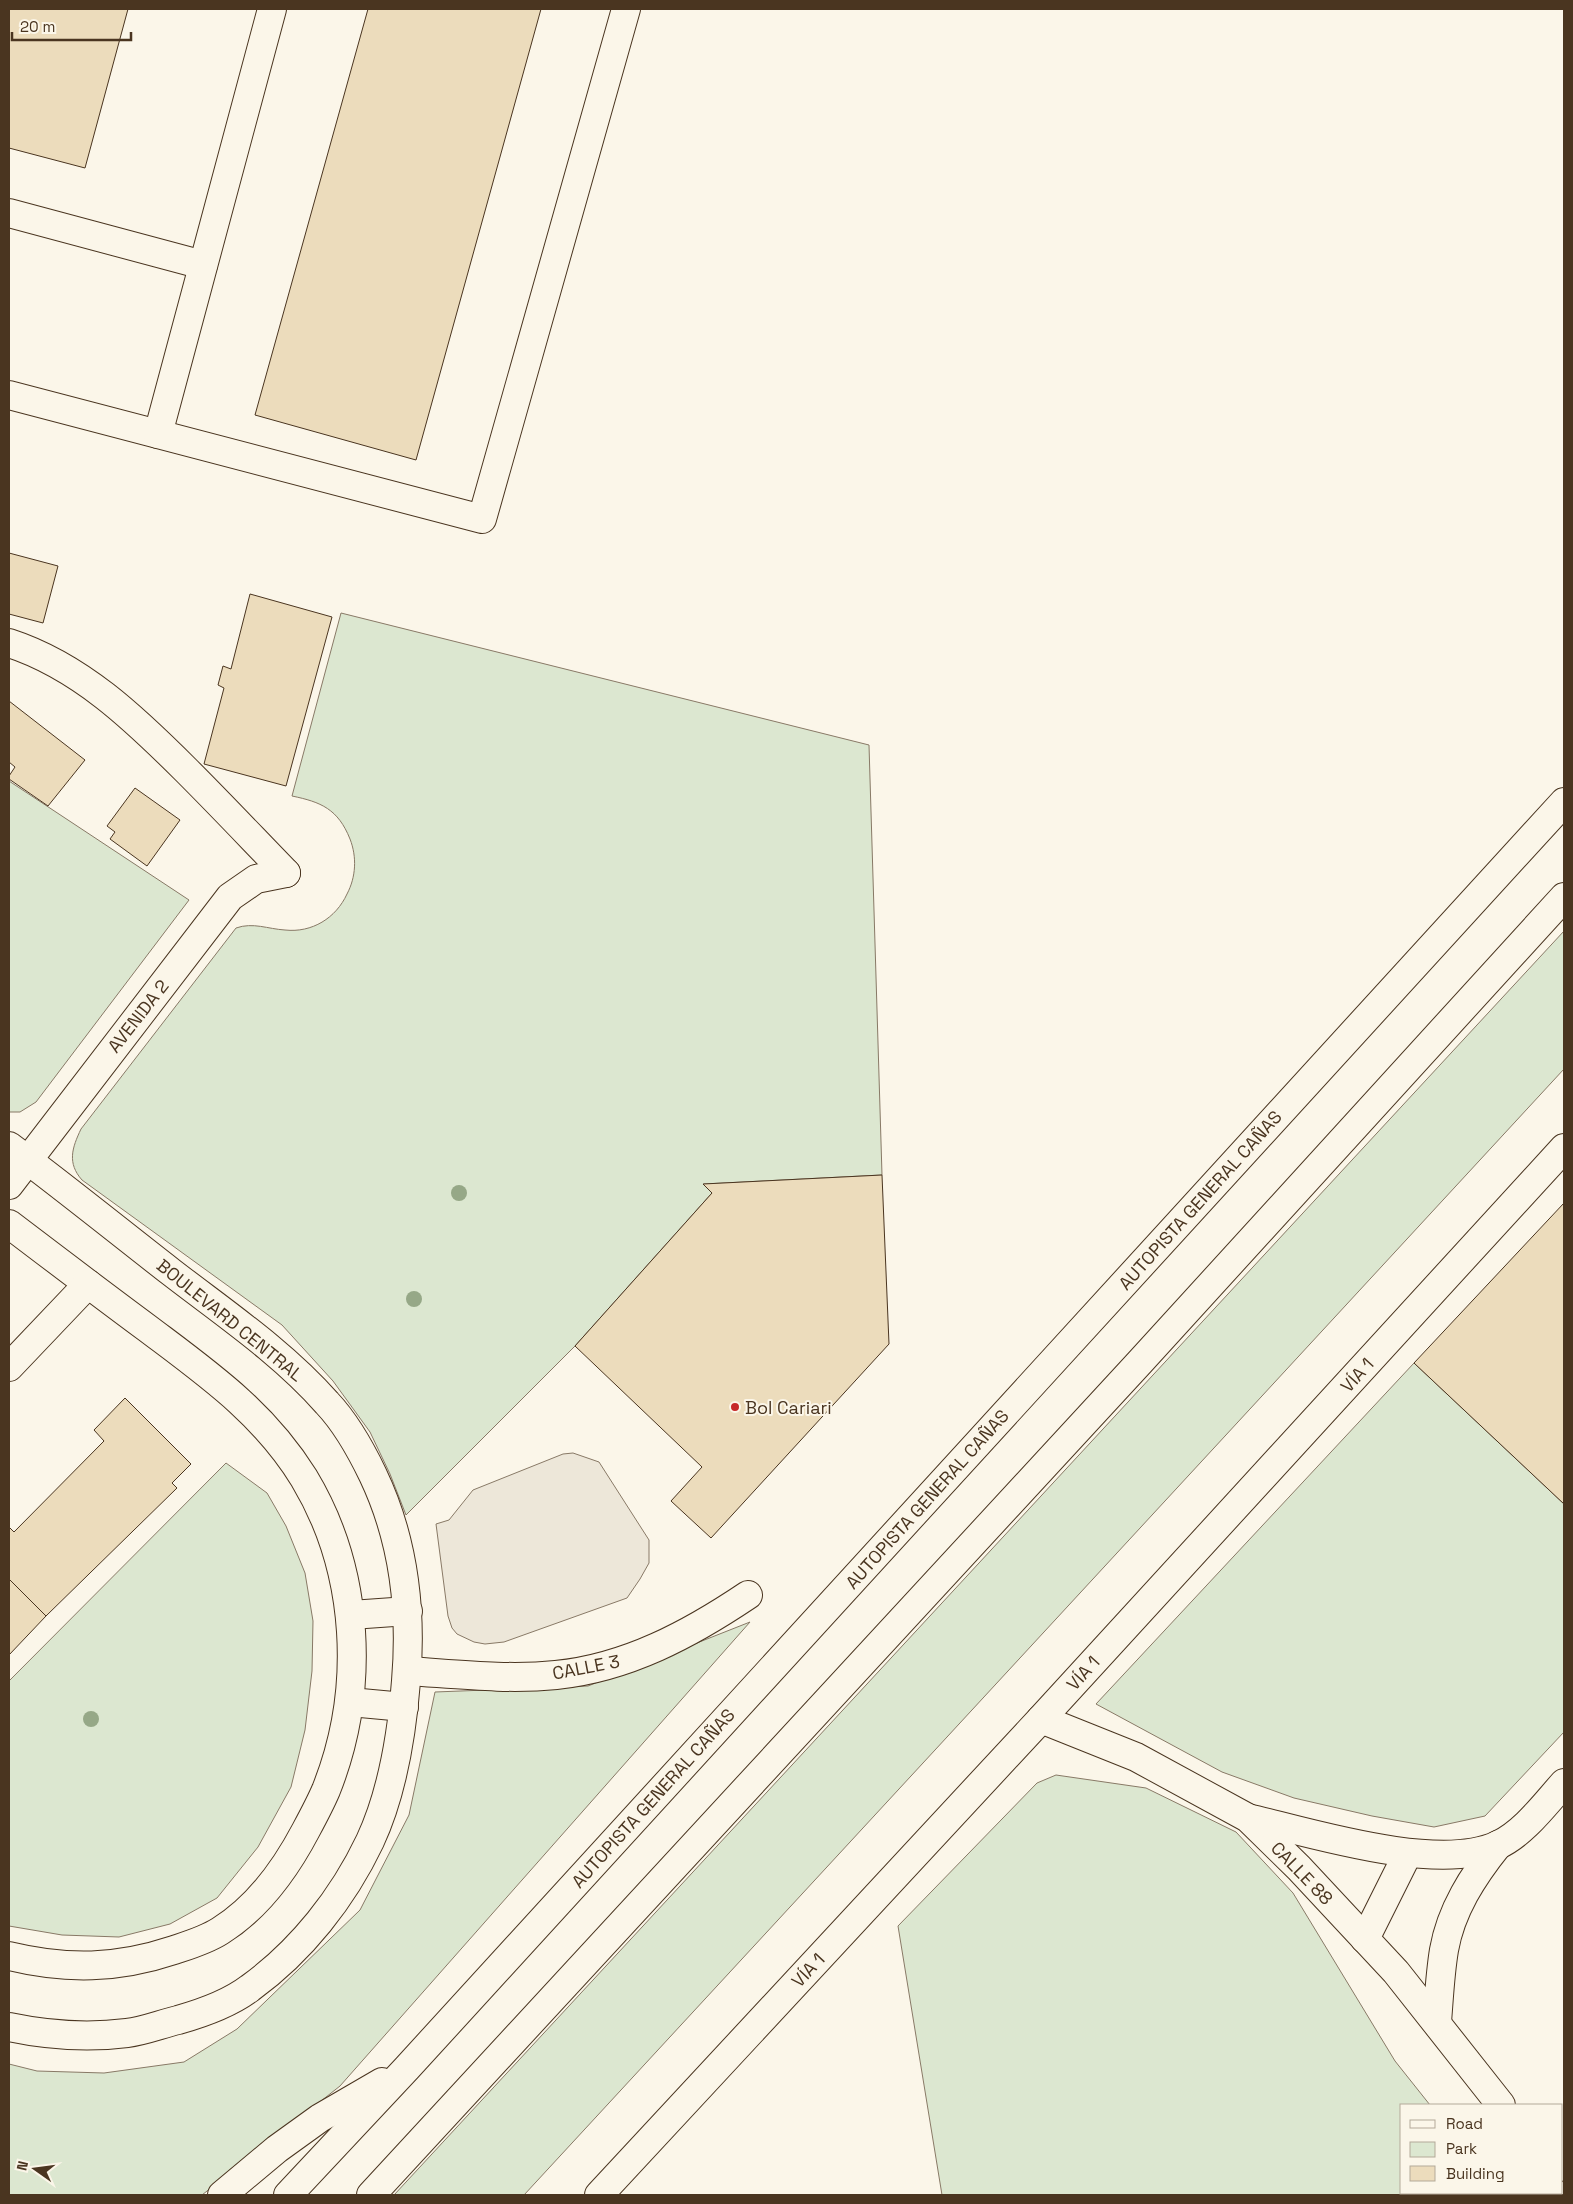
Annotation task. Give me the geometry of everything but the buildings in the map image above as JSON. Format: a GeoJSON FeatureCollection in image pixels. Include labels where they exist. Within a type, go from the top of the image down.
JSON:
{"type":"FeatureCollection","features":[{"type":"Feature","properties":{"kind":"main road"},"geometry":{"type":"LineString","coordinates":[[158,434],[272,9]]}},
{"type":"Feature","properties":{"kind":"main road"},"geometry":{"type":"LineString","coordinates":[[9,395],[482,519],[626,9]]}},
{"type":"Feature","properties":{"kind":"main road"},"geometry":{"type":"LineString","coordinates":[[9,213],[203,265]]}},
{"type":"Feature","properties":{"kind":"main road","name":"AVENIDA 2"},"geometry":{"type":"LineString","coordinates":[[9,643],[46,659],[108,698],[167,751],[286,873],[256,880],[230,896],[18,1153],[9,1185]]}},
{"type":"Feature","properties":{"kind":"main road","name":"AUTOPISTA GENERAL CAÑAS"},"geometry":{"type":"LineString","coordinates":[[288,2195],[407,2068],[1564,802]]}},
{"type":"Feature","properties":{"kind":"main road"},"geometry":{"type":"LineString","coordinates":[[371,2195],[1133,1370],[1564,897]]}},
{"type":"Feature","properties":{"kind":"main road","name":"VÍA 1"},"geometry":{"type":"LineString","coordinates":[[599,2195],[1041,1719],[1564,1148]]}},
{"type":"Feature","properties":{"kind":"main road","name":"BOULEVARD CENTRAL"},"geometry":{"type":"LineString","coordinates":[[9,2027],[39,2033],[71,2036],[129,2033],[192,2016],[226,2003],[250,1988],[291,1953],[320,1921],[344,1888],[370,1840],[384,1802],[404,1707],[408,1611],[406,1582],[398,1544],[387,1508],[355,1442],[330,1405],[282,1358],[18,1153]]}},
{"type":"Feature","properties":{"kind":"main road"},"geometry":{"type":"LineString","coordinates":[[9,1224],[215,1379],[251,1410],[283,1448],[305,1479],[336,1547],[351,1615],[352,1659],[350,1702],[339,1752],[326,1791],[294,1852],[273,1882],[243,1913],[220,1931],[196,1943],[128,1963],[68,1966],[9,1956]]}},
{"type":"Feature","properties":{"kind":"main road"},"geometry":{"type":"LineString","coordinates":[[9,1367],[88,1284]]}},
{"type":"Feature","properties":{"kind":"main road","name":"CALLE 3"},"geometry":{"type":"LineString","coordinates":[[407,1671],[512,1677],[556,1675],[594,1668],[632,1658],[666,1643],[708,1622],[748,1595]]}},
{"type":"Feature","properties":{"kind":"main road"},"geometry":{"type":"LineString","coordinates":[[351,1615],[408,1611]]}},
{"type":"Feature","properties":{"kind":"main road"},"geometry":{"type":"LineString","coordinates":[[350,1702],[404,1707]]}},
{"type":"Feature","properties":{"kind":"main road","name":"CALLE 88"},"geometry":{"type":"LineString","coordinates":[[1041,1719],[1136,1757],[1248,1818],[1396,1972],[1500,2104]]}},
{"type":"Feature","properties":{"kind":"main road"},"geometry":{"type":"LineString","coordinates":[[1437,2022],[1444,1949],[1458,1905],[1477,1871],[1498,1845],[1522,1828],[1564,1783]]}},
{"type":"Feature","properties":{"kind":"main road"},"geometry":{"type":"LineString","coordinates":[[1248,1818],[1408,1853],[1459,1855],[1498,1845]]}},
{"type":"Feature","properties":{"kind":"main road"},"geometry":{"type":"LineString","coordinates":[[1365,1939],[1408,1853]]}},
{"type":"Feature","properties":{"kind":"main road"},"geometry":{"type":"LineString","coordinates":[[222,2195],[277,2149],[320,2118],[407,2068]]}},
{"type":"Feature","properties":{"kind":"green space"},"geometry":{"type":"Polygon","coordinates":[[[341,613],[869,745],[882,1175],[704,1184],[712,1193],[575,1346],[406,1515],[390,1474],[370,1432],[333,1381],[282,1325],[82,1180],[74,1168],[73,1161],[73,1149],[81,1129],[236,928],[254,926],[295,930],[305,929],[330,917],[347,894],[354,874],[354,853],[350,839],[340,820],[320,804],[292,796],[341,613]]]}},
{"type":"Feature","properties":{"kind":"green space"},"geometry":{"type":"Polygon","coordinates":[[[9,781],[189,900],[36,1102],[20,1112],[9,1112],[9,781]]]}},
{"type":"Feature","properties":{"kind":"green space"},"geometry":{"type":"Polygon","coordinates":[[[1564,931],[1564,1069],[524,2195],[394,2195],[1564,931]]]}},
{"type":"Feature","properties":{"kind":"green space"},"geometry":{"type":"Polygon","coordinates":[[[1414,1363],[1564,1504],[1564,1732],[1485,1816],[1434,1827],[1372,1816],[1294,1798],[1222,1772],[1096,1704],[1414,1363]]]}},
{"type":"Feature","properties":{"kind":"green space"},"geometry":{"type":"Polygon","coordinates":[[[226,1463],[267,1493],[286,1526],[305,1573],[313,1621],[312,1671],[305,1730],[291,1787],[258,1847],[217,1898],[170,1924],[119,1937],[62,1935],[9,1926],[9,1681],[226,1463]]]}},
{"type":"Feature","properties":{"kind":"green space"},"geometry":{"type":"Polygon","coordinates":[[[750,1622],[340,2086],[202,2195],[9,2195],[9,2064],[37,2071],[104,2073],[184,2062],[237,2029],[360,1910],[409,1815],[435,1692],[588,1686],[750,1622]]]}},
{"type":"Feature","properties":{"kind":"green space"},"geometry":{"type":"Polygon","coordinates":[[[1056,1775],[1146,1788],[1236,1832],[1293,1893],[1395,2061],[1429,2104],[1400,2104],[1400,2194],[1499,2195],[942,2195],[898,1926],[1037,1783],[1056,1775]]]}},
{"type":"Feature","properties":{"kind":"shaded area"},"geometry":{"type":"Polygon","coordinates":[[[573,1453],[599,1462],[649,1540],[649,1563],[640,1579],[627,1598],[504,1642],[485,1644],[474,1642],[457,1634],[452,1628],[448,1616],[436,1524],[449,1520],[473,1490],[563,1454],[573,1453]]]}},
{"type":"Feature","properties":{"kind":"place","name":"Bol Cariari"},"geometry":{"type":"Point","coordinates":[735,1407]}}]}
